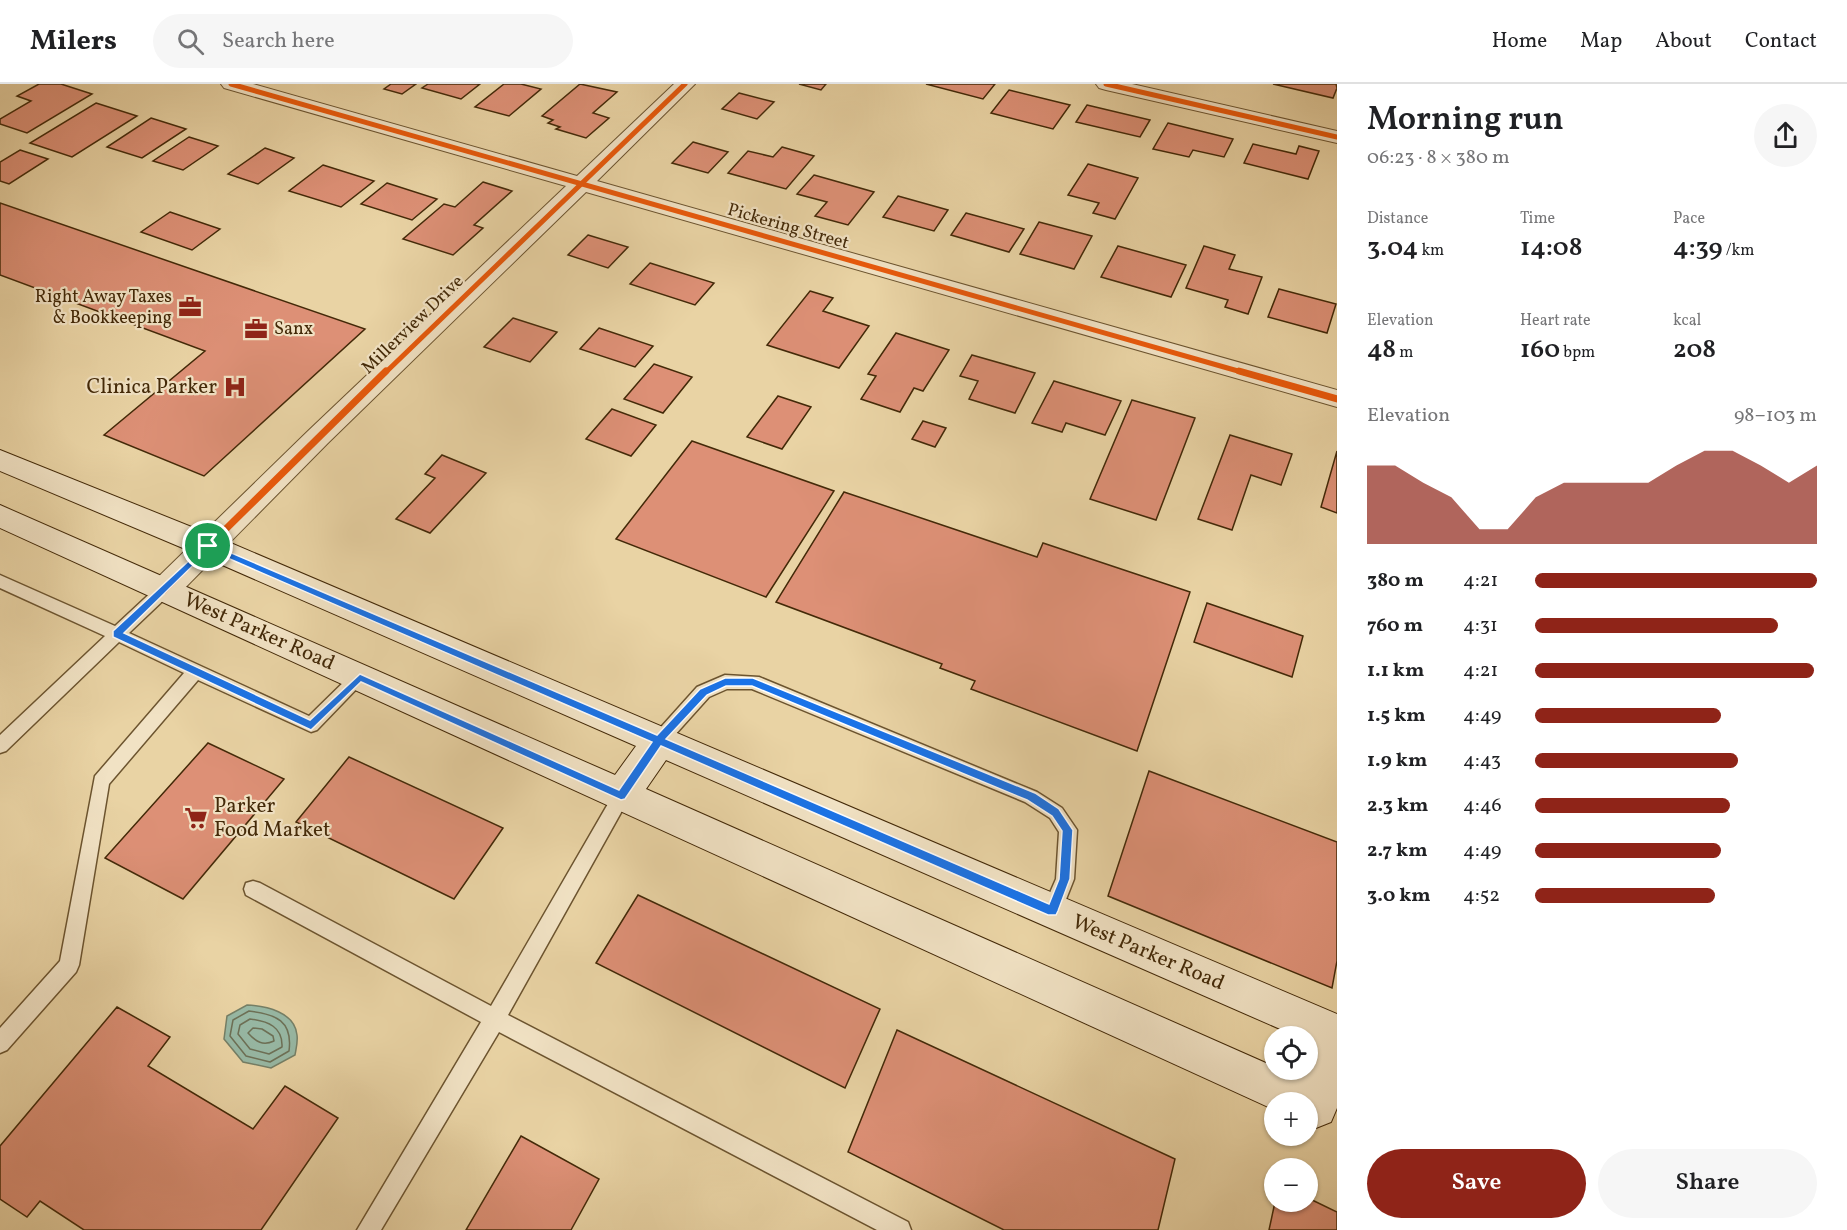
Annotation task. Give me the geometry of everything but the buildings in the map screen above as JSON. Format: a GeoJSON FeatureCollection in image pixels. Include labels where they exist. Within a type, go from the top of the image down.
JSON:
{"type":"FeatureCollection","features":[{"type":"Feature","properties":{"kind":"main road","name":"West Parker Road"},"geometry":{"type":"LineString","coordinates":[[0,460],[208,546],[1334,1032]]}},
{"type":"Feature","properties":{"kind":"main road","name":"West Parker Road"},"geometry":{"type":"LineString","coordinates":[[0,516],[1284,1092]]}},
{"type":"Feature","properties":{"kind":"main road"},"geometry":{"type":"LineString","coordinates":[[621,795],[659,741]]}},
{"type":"Feature","properties":{"kind":"main road"},"geometry":{"type":"LineString","coordinates":[[1318,1103],[1334,1032]]}},
{"type":"Feature","properties":{"kind":"street","name":"Pickering Street"},"geometry":{"type":"LineString","coordinates":[[231,84],[1337,399]]}},
{"type":"Feature","properties":{"kind":"street","name":"Millerview Drive"},"geometry":{"type":"LineString","coordinates":[[164,590],[685,84]]}},
{"type":"Feature","properties":{"kind":"street"},"geometry":{"type":"LineString","coordinates":[[1107,84],[1337,137]]}},
{"type":"Feature","properties":{"kind":"lane"},"geometry":{"type":"LineString","coordinates":[[0,581],[311,725],[360,677]]}},
{"type":"Feature","properties":{"kind":"lane"},"geometry":{"type":"LineString","coordinates":[[0,746],[164,590]]}},
{"type":"Feature","properties":{"kind":"lane"},"geometry":{"type":"LineString","coordinates":[[0,1043],[69,965],[101,781],[196,671]]}},
{"type":"Feature","properties":{"kind":"lane"},"geometry":{"type":"LineString","coordinates":[[659,741],[704,692],[725,682],[753,682],[1031,797],[1056,813],[1068,830],[1065,879],[1052,911]]}},
{"type":"Feature","properties":{"kind":"lane"},"geometry":{"type":"LineString","coordinates":[[368,1230],[495,1019],[621,795]]}},
{"type":"Feature","properties":{"kind":"lane"},"geometry":{"type":"LineString","coordinates":[[253,889],[495,1019],[900,1230]]}},
{"type":"Feature","properties":{"kind":"water"},"geometry":{"type":"Polygon","coordinates":[[[247,1005],[271,1009],[291,1021],[297,1035],[295,1055],[271,1068],[243,1062],[224,1039],[227,1016],[247,1005]]]}},
{"type":"Feature","properties":{"kind":"cycle path"},"geometry":{"type":"LineString","coordinates":[[231,84],[1337,399]]}},
{"type":"Feature","properties":{"kind":"cycle path"},"geometry":{"type":"LineString","coordinates":[[164,590],[318,437],[685,84]]}},
{"type":"Feature","properties":{"kind":"cycle path"},"geometry":{"type":"LineString","coordinates":[[1106,84],[1337,137]]}},
{"type":"Feature","properties":{"kind":"place","name":"Right Away Taxes & Bookkeeping"},"geometry":{"type":"Point","coordinates":[190,307]}},
{"type":"Feature","properties":{"kind":"place","name":"Sanx"},"geometry":{"type":"Point","coordinates":[256,329]}},
{"type":"Feature","properties":{"kind":"place","name":"Clinica Parker"},"geometry":{"type":"Point","coordinates":[235,387]}},
{"type":"Feature","properties":{"kind":"place","name":"Parker Food Market"},"geometry":{"type":"Point","coordinates":[196,818]}},
{"type":"Feature","properties":{"kind":"route"},"geometry":{"type":"LineString","coordinates":[[208,546],[117,634],[311,725],[360,677],[621,795],[659,741],[1052,911],[1065,879],[1068,830],[1056,813],[1031,797],[753,682],[725,682],[704,692],[659,741],[208,546]]}}]}
